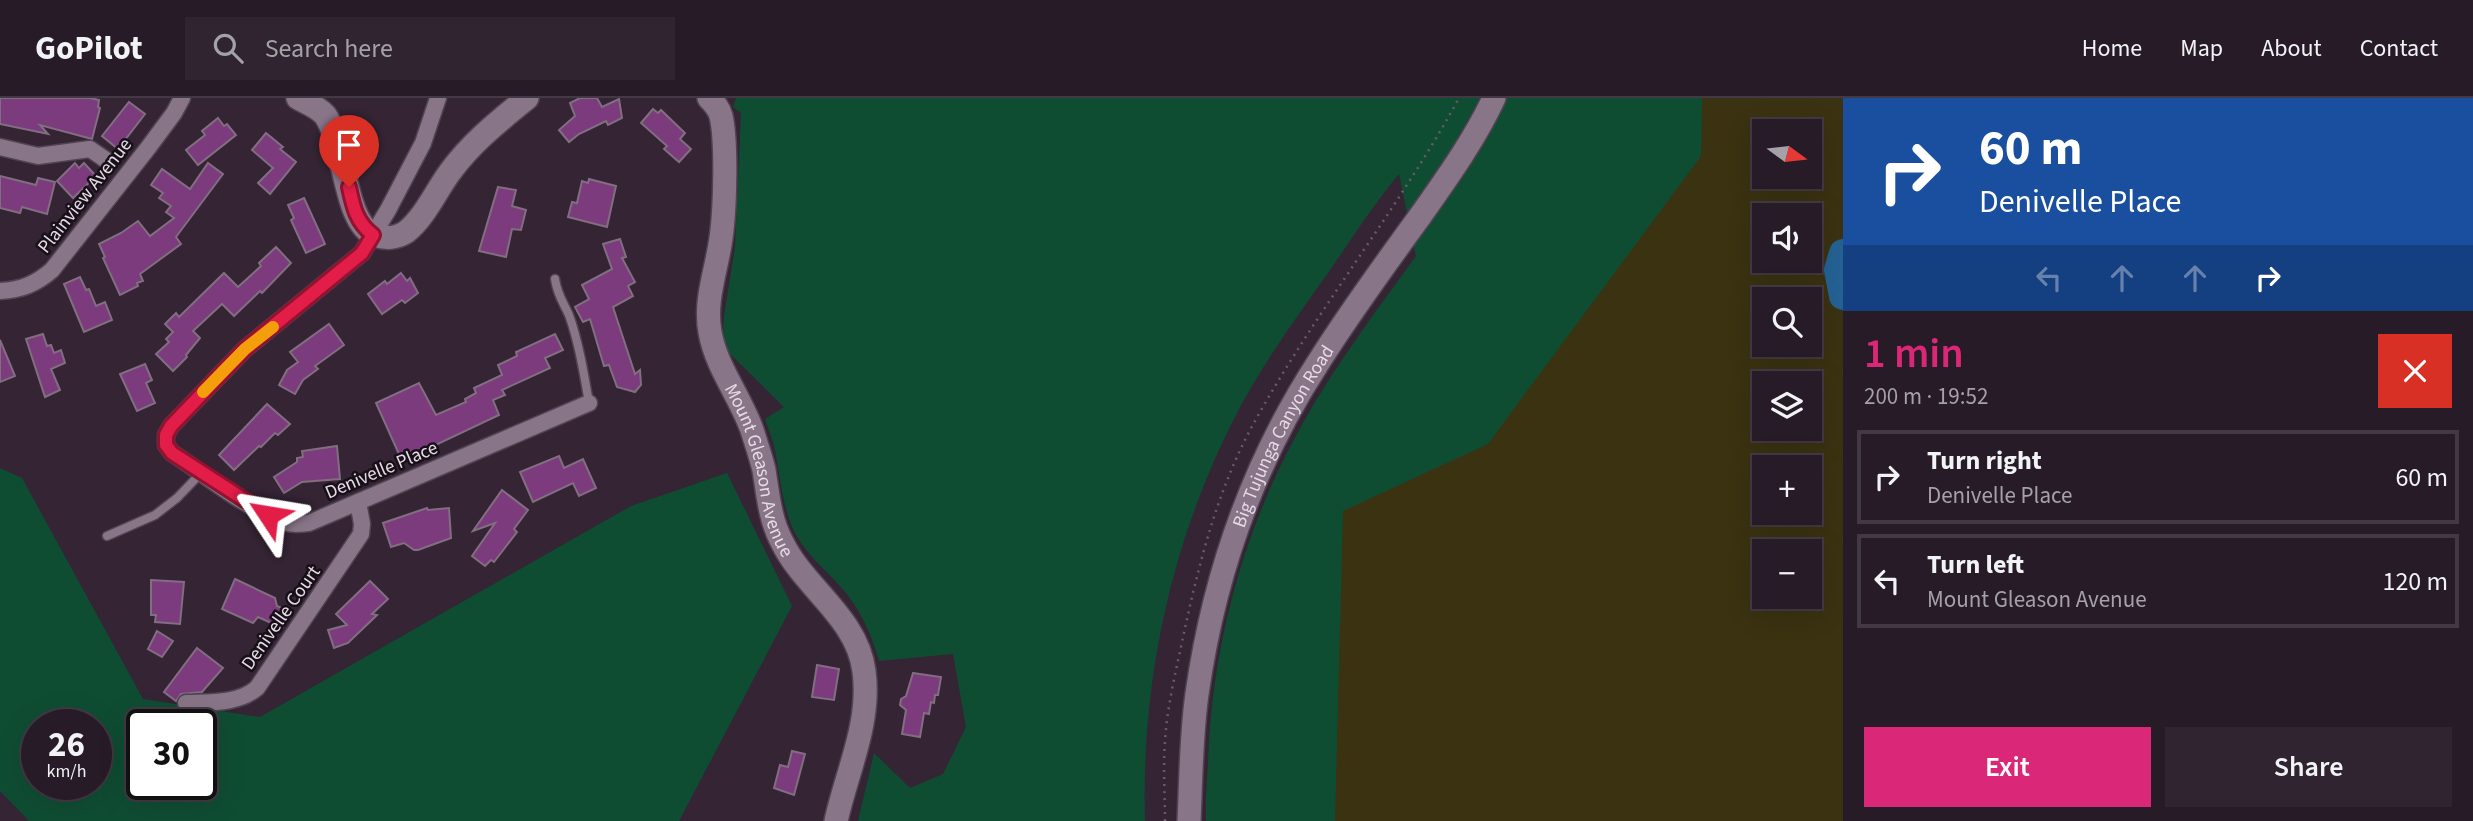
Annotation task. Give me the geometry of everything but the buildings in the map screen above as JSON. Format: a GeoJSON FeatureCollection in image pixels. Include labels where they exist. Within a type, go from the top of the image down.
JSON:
{"type":"FeatureCollection","features":[{"type":"Feature","properties":{"kind":"street","name":"Plainview Avenue"},"geometry":{"type":"LineString","coordinates":[[0,291],[25,288],[36,283],[51,270],[148,148],[182,98]]}},
{"type":"Feature","properties":{"kind":"street"},"geometry":{"type":"LineString","coordinates":[[298,98],[319,109],[331,125],[355,212],[362,227],[373,235],[385,237],[404,233],[415,223],[451,171],[480,137],[527,98]]}},
{"type":"Feature","properties":{"kind":"street"},"geometry":{"type":"LineString","coordinates":[[373,235],[423,143],[438,98]]}},
{"type":"Feature","properties":{"kind":"street","name":"Big Tujunga Canyon Road"},"geometry":{"type":"LineString","coordinates":[[1189,821],[1196,696],[1208,628],[1218,582],[1252,486],[1281,424],[1318,363],[1450,173],[1494,98]]}},
{"type":"Feature","properties":{"kind":"street","name":"Mount Gleason Avenue"},"geometry":{"type":"LineString","coordinates":[[716,101],[722,133],[723,215],[721,239],[709,295],[708,320],[712,344],[750,425],[763,467],[771,514],[781,542],[799,569],[838,615],[856,644],[864,668],[864,714],[836,821]]}},
{"type":"Feature","properties":{"kind":"street"},"geometry":{"type":"LineString","coordinates":[[0,147],[38,156],[90,149],[106,160]]}},
{"type":"Feature","properties":{"kind":"street","name":"Denivelle Place"},"geometry":{"type":"LineString","coordinates":[[373,235],[352,263],[245,349],[171,426],[166,435],[166,445],[172,453],[268,515],[296,525],[309,523],[589,403]]}},
{"type":"Feature","properties":{"kind":"street","name":"Denivelle Court"},"geometry":{"type":"LineString","coordinates":[[186,704],[232,700],[247,696],[257,688],[361,534],[358,502]]}},
{"type":"Feature","properties":{"kind":"lane"},"geometry":{"type":"LineString","coordinates":[[555,279],[557,294],[568,315],[583,369],[589,403]]}},
{"type":"Feature","properties":{"kind":"lane"},"geometry":{"type":"LineString","coordinates":[[107,536],[155,515],[177,498],[202,472]]}},
{"type":"Feature","properties":{"kind":"green space"},"geometry":{"type":"Polygon","coordinates":[[[736,98],[1843,98],[1843,821],[1206,821],[1216,674],[1224,631],[1248,545],[1282,463],[1303,423],[1343,358],[1416,256],[1399,174],[1362,223],[1259,375],[1238,411],[1195,508],[1165,610],[1155,662],[1145,768],[1145,821],[858,821],[874,753],[910,788],[943,774],[966,727],[953,654],[879,661],[870,634],[857,609],[840,585],[807,551],[796,535],[788,516],[774,446],[765,419],[784,407],[727,351],[723,334],[724,316],[735,247],[741,113],[733,107],[736,98]]]}},
{"type":"Feature","properties":{"kind":"green space"},"geometry":{"type":"Polygon","coordinates":[[[0,468],[22,478],[143,699],[208,709],[126,709],[126,800],[217,800],[217,710],[260,717],[631,506],[727,473],[792,606],[679,821],[29,821],[0,791],[0,468]]]}},
{"type":"Feature","properties":{"kind":"sand"},"geometry":{"type":"Polygon","coordinates":[[[1702,98],[1843,98],[1843,821],[1335,821],[1343,511],[1488,444],[1701,156],[1702,98]]]}},
{"type":"Feature","properties":{"kind":"waterway"},"geometry":{"type":"LineString","coordinates":[[1843,253],[1838,270],[1843,296]]}},
{"type":"Feature","properties":{"kind":"slow traffic"},"geometry":{"type":"LineString","coordinates":[[203,392],[245,349],[273,327]]}},
{"type":"Feature","properties":{"kind":"route"},"geometry":{"type":"LineString","coordinates":[[268,515],[172,453],[166,445],[166,435],[171,426],[245,349],[362,253],[373,235],[362,227],[349,187]]}}]}
